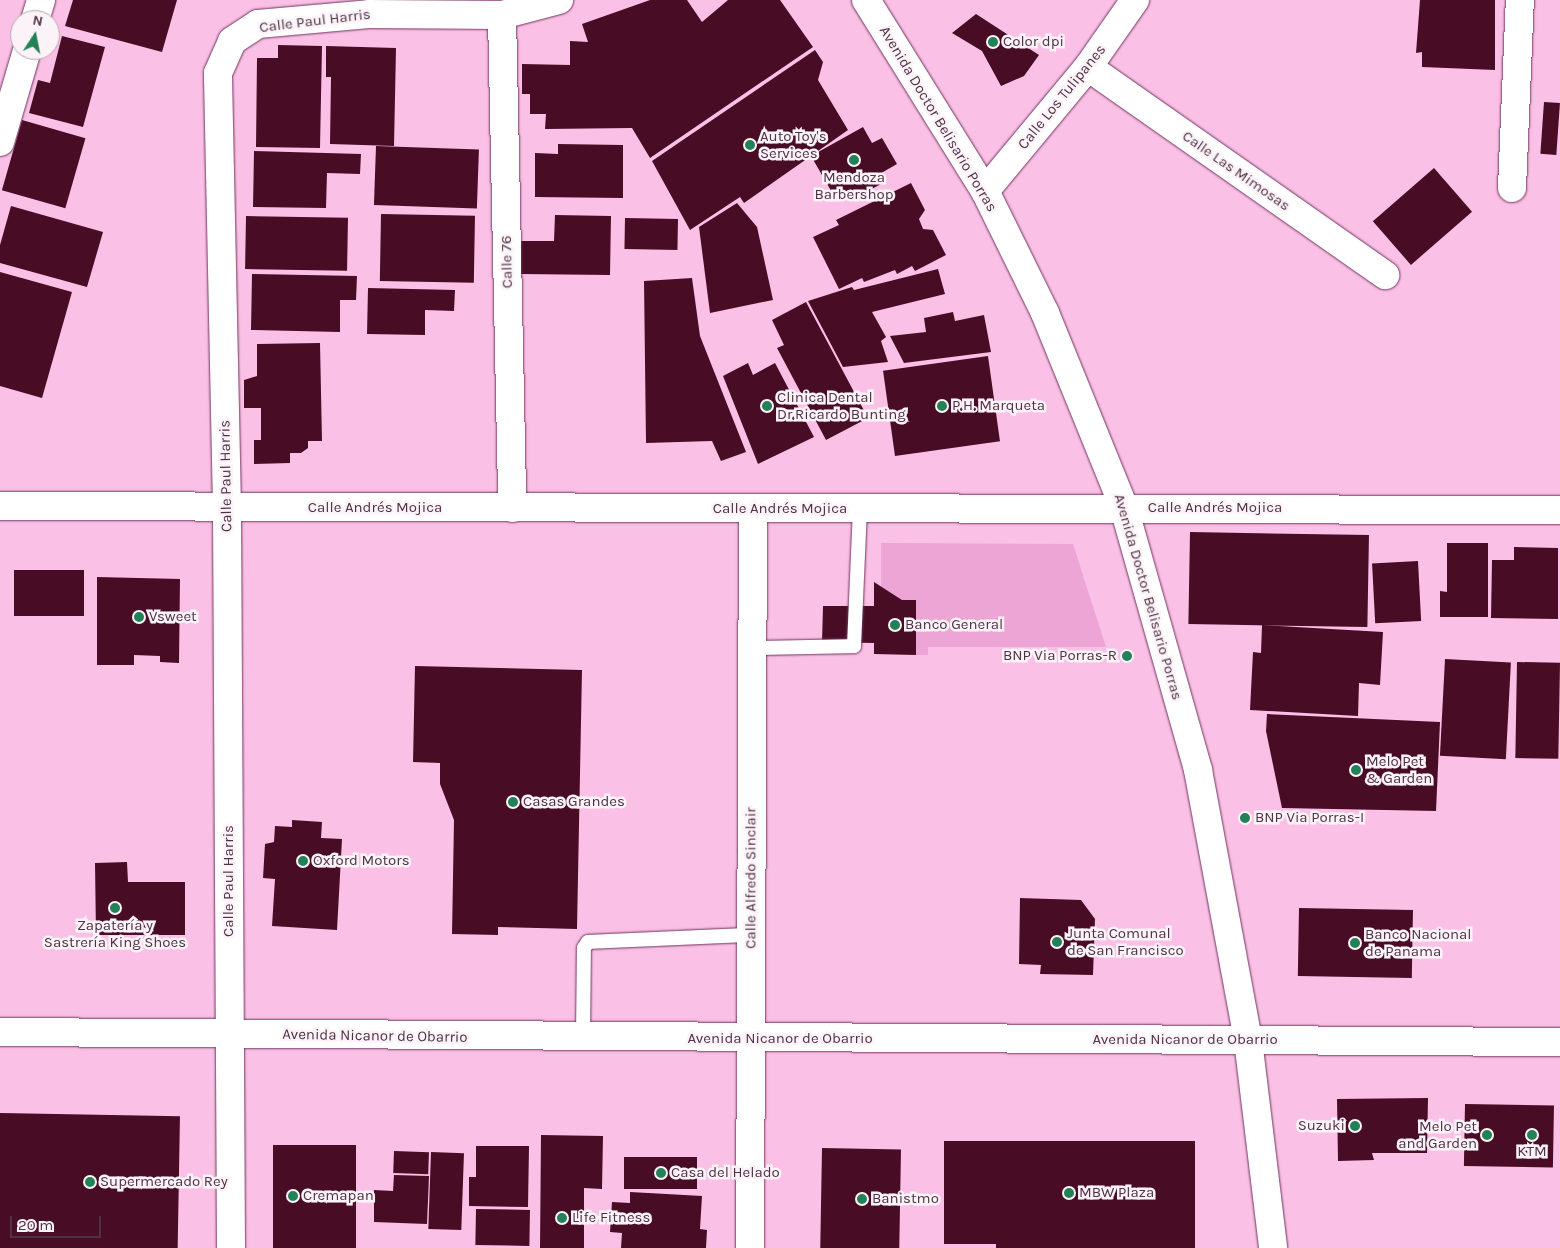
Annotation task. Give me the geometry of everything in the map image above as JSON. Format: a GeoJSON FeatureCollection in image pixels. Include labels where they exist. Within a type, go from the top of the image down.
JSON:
{"type":"FeatureCollection","features":[{"type":"Feature","properties":{"kind":"street","name":"Calle Paul Harris"},"geometry":{"type":"LineString","coordinates":[[231,1248],[227,507],[218,73],[232,41],[258,24],[369,14],[502,15],[560,0]]}},
{"type":"Feature","properties":{"kind":"street","name":"Avenida Doctor Belisario Porras"},"geometry":{"type":"LineString","coordinates":[[866,0],[985,191],[1045,313],[1124,508],[1198,770],[1248,1040],[1273,1248]]}},
{"type":"Feature","properties":{"kind":"street","name":"Calle Los Tulipanes"},"geometry":{"type":"LineString","coordinates":[[985,191],[1088,67],[1135,0]]}},
{"type":"Feature","properties":{"kind":"street"},"geometry":{"type":"LineString","coordinates":[[1512,188],[1520,0]]}},
{"type":"Feature","properties":{"kind":"street","name":"Calle 76"},"geometry":{"type":"LineString","coordinates":[[502,15],[512,508]]}},
{"type":"Feature","properties":{"kind":"street"},"geometry":{"type":"LineString","coordinates":[[0,142],[24,60]]}},
{"type":"Feature","properties":{"kind":"street","name":"Calle Las Mimosas"},"geometry":{"type":"LineString","coordinates":[[1088,67],[1385,275]]}},
{"type":"Feature","properties":{"kind":"street","name":"Calle Andrés Mojica"},"geometry":{"type":"LineString","coordinates":[[0,506],[1560,510]]}},
{"type":"Feature","properties":{"kind":"street","name":"Calle Alfredo Sinclair"},"geometry":{"type":"LineString","coordinates":[[750,1248],[753,509]]}},
{"type":"Feature","properties":{"kind":"street","name":"Avenida Nicanor de Obarrio"},"geometry":{"type":"LineString","coordinates":[[0,1032],[751,1039],[1560,1042]]}},
{"type":"Feature","properties":{"kind":"lane"},"geometry":{"type":"LineString","coordinates":[[752,648],[854,646],[860,509]]}},
{"type":"Feature","properties":{"kind":"lane"},"geometry":{"type":"LineString","coordinates":[[584,1037],[584,948],[588,942],[751,935]]}},
{"type":"Feature","properties":{"kind":"shaded area"},"geometry":{"type":"Polygon","coordinates":[[[881,543],[1073,544],[1106,647],[928,647],[928,655],[916,655],[916,600],[902,600],[881,587],[881,543]]]}},
{"type":"Feature","properties":{"kind":"building"},"geometry":{"type":"Polygon","coordinates":[[[73,0],[177,0],[162,52],[65,26],[73,0]]]}},
{"type":"Feature","properties":{"kind":"building"},"geometry":{"type":"Polygon","coordinates":[[[650,0],[687,0],[702,22],[728,0],[780,0],[813,47],[650,158],[632,128],[545,129],[546,114],[530,114],[530,94],[522,94],[522,64],[570,65],[570,41],[588,42],[582,24],[650,0]]]}},
{"type":"Feature","properties":{"kind":"building"},"geometry":{"type":"Polygon","coordinates":[[[1420,0],[1495,0],[1495,70],[1422,67],[1422,52],[1416,53],[1420,0]]]}},
{"type":"Feature","properties":{"kind":"building","name":"Color dpi"},"geometry":{"type":"Polygon","coordinates":[[[976,14],[1039,55],[1024,76],[1001,86],[982,51],[952,33],[976,14]]]}},
{"type":"Feature","properties":{"kind":"building"},"geometry":{"type":"Polygon","coordinates":[[[62,36],[105,47],[83,127],[29,113],[38,80],[50,83],[56,60],[60,60],[62,36]]]}},
{"type":"Feature","properties":{"kind":"building"},"geometry":{"type":"Polygon","coordinates":[[[278,45],[322,46],[320,148],[256,147],[257,58],[278,58],[278,45]]]}},
{"type":"Feature","properties":{"kind":"building"},"geometry":{"type":"Polygon","coordinates":[[[326,46],[396,48],[394,146],[330,144],[331,77],[326,77],[326,46]]]}},
{"type":"Feature","properties":{"kind":"building","name":"Auto Toy's Services"},"geometry":{"type":"Polygon","coordinates":[[[815,50],[823,62],[818,80],[848,130],[744,203],[740,197],[690,230],[652,161],[815,50]]]}},
{"type":"Feature","properties":{"kind":"building"},"geometry":{"type":"Polygon","coordinates":[[[1544,102],[1560,103],[1556,155],[1540,154],[1544,102]]]}},
{"type":"Feature","properties":{"kind":"building"},"geometry":{"type":"Polygon","coordinates":[[[22,120],[85,138],[65,208],[2,190],[22,120]]]}},
{"type":"Feature","properties":{"kind":"building","name":"Mendoza Barbershop"},"geometry":{"type":"Polygon","coordinates":[[[863,127],[872,143],[882,138],[897,164],[876,176],[881,184],[853,199],[850,193],[837,201],[811,156],[863,127]]]}},
{"type":"Feature","properties":{"kind":"building"},"geometry":{"type":"Polygon","coordinates":[[[558,144],[623,145],[623,198],[535,197],[535,153],[558,154],[558,144]]]}},
{"type":"Feature","properties":{"kind":"building"},"geometry":{"type":"Polygon","coordinates":[[[376,146],[479,150],[477,209],[374,205],[376,146]]]}},
{"type":"Feature","properties":{"kind":"building"},"geometry":{"type":"Polygon","coordinates":[[[254,151],[361,154],[360,174],[327,173],[326,208],[253,207],[254,151]]]}},
{"type":"Feature","properties":{"kind":"building"},"geometry":{"type":"Polygon","coordinates":[[[1434,168],[1472,212],[1411,265],[1373,221],[1434,168]]]}},
{"type":"Feature","properties":{"kind":"building"},"geometry":{"type":"Polygon","coordinates":[[[911,183],[925,210],[919,219],[923,229],[933,230],[946,255],[915,271],[912,266],[897,274],[895,270],[864,282],[862,278],[839,289],[813,237],[839,225],[836,220],[911,183]]]}},
{"type":"Feature","properties":{"kind":"building"},"geometry":{"type":"Polygon","coordinates":[[[737,203],[757,227],[773,300],[710,313],[699,227],[737,203]]]}},
{"type":"Feature","properties":{"kind":"building"},"geometry":{"type":"Polygon","coordinates":[[[11,206],[103,232],[87,287],[0,263],[0,245],[11,206]]]}},
{"type":"Feature","properties":{"kind":"building"},"geometry":{"type":"Polygon","coordinates":[[[381,214],[475,216],[474,283],[380,281],[381,214]]]}},
{"type":"Feature","properties":{"kind":"building"},"geometry":{"type":"Polygon","coordinates":[[[555,215],[611,216],[610,275],[521,274],[521,241],[554,241],[555,215]]]}},
{"type":"Feature","properties":{"kind":"building"},"geometry":{"type":"Polygon","coordinates":[[[246,216],[348,218],[347,271],[245,269],[246,216]]]}},
{"type":"Feature","properties":{"kind":"building"},"geometry":{"type":"Polygon","coordinates":[[[625,218],[678,219],[677,250],[624,249],[625,218]]]}},
{"type":"Feature","properties":{"kind":"building"},"geometry":{"type":"Polygon","coordinates":[[[938,269],[945,294],[872,312],[886,337],[881,341],[888,362],[843,367],[808,301],[852,287],[854,290],[938,269]]]}},
{"type":"Feature","properties":{"kind":"building"},"geometry":{"type":"Polygon","coordinates":[[[0,272],[72,292],[42,398],[0,386],[0,272]]]}},
{"type":"Feature","properties":{"kind":"building"},"geometry":{"type":"Polygon","coordinates":[[[252,274],[357,276],[356,300],[340,300],[340,332],[251,330],[252,274]]]}},
{"type":"Feature","properties":{"kind":"building"},"geometry":{"type":"Polygon","coordinates":[[[692,278],[700,336],[746,452],[721,461],[712,441],[646,443],[644,281],[692,278]]]}},
{"type":"Feature","properties":{"kind":"building"},"geometry":{"type":"Polygon","coordinates":[[[368,288],[455,290],[454,311],[425,310],[425,335],[367,334],[368,288]]]}},
{"type":"Feature","properties":{"kind":"building"},"geometry":{"type":"Polygon","coordinates":[[[806,302],[868,418],[826,440],[777,348],[784,345],[772,320],[806,302]]]}},
{"type":"Feature","properties":{"kind":"building"},"geometry":{"type":"Polygon","coordinates":[[[953,312],[955,321],[984,315],[991,352],[904,363],[890,336],[926,332],[924,318],[953,312]]]}},
{"type":"Feature","properties":{"kind":"building"},"geometry":{"type":"Polygon","coordinates":[[[320,343],[322,441],[308,441],[308,448],[301,453],[290,453],[290,463],[254,464],[254,440],[261,440],[261,408],[244,408],[244,380],[257,376],[257,344],[320,343]]]}},
{"type":"Feature","properties":{"kind":"building","name":"P.H. Marqueta"},"geometry":{"type":"Polygon","coordinates":[[[988,356],[1000,441],[895,456],[883,371],[988,356]]]}},
{"type":"Feature","properties":{"kind":"building","name":"Clinica Dental Dr.Ricardo Bunting"},"geometry":{"type":"Polygon","coordinates":[[[748,363],[753,375],[775,363],[814,437],[758,464],[723,376],[748,363]]]}},
{"type":"Feature","properties":{"kind":"building"},"geometry":{"type":"Polygon","coordinates":[[[1190,532],[1369,535],[1367,627],[1188,624],[1190,532]]]}},
{"type":"Feature","properties":{"kind":"building"},"geometry":{"type":"Polygon","coordinates":[[[1447,543],[1488,543],[1488,617],[1440,617],[1440,591],[1447,592],[1447,543]]]}},
{"type":"Feature","properties":{"kind":"building"},"geometry":{"type":"Polygon","coordinates":[[[1514,547],[1558,548],[1558,619],[1491,618],[1492,560],[1514,560],[1514,547]]]}},
{"type":"Feature","properties":{"kind":"building"},"geometry":{"type":"Polygon","coordinates":[[[1418,561],[1421,621],[1375,623],[1372,563],[1418,561]]]}},
{"type":"Feature","properties":{"kind":"building"},"geometry":{"type":"Polygon","coordinates":[[[14,570],[84,570],[84,616],[14,616],[14,570]]]}},
{"type":"Feature","properties":{"kind":"building","name":"Vsweet"},"geometry":{"type":"Polygon","coordinates":[[[97,577],[180,579],[179,663],[160,662],[160,656],[134,655],[134,665],[97,665],[97,577]]]}},
{"type":"Feature","properties":{"kind":"building"},"geometry":{"type":"Polygon","coordinates":[[[874,582],[902,600],[916,600],[916,655],[874,654],[874,643],[822,642],[823,606],[874,606],[874,582]]]}},
{"type":"Feature","properties":{"kind":"building"},"geometry":{"type":"Polygon","coordinates":[[[1262,625],[1383,632],[1380,685],[1359,683],[1358,716],[1250,710],[1253,652],[1261,653],[1262,625]]]}},
{"type":"Feature","properties":{"kind":"building"},"geometry":{"type":"Polygon","coordinates":[[[1445,659],[1511,662],[1506,759],[1440,756],[1445,659]]]}},
{"type":"Feature","properties":{"kind":"building"},"geometry":{"type":"Polygon","coordinates":[[[1517,662],[1560,663],[1558,759],[1515,758],[1517,662]]]}},
{"type":"Feature","properties":{"kind":"building","name":"Casas Grandes"},"geometry":{"type":"Polygon","coordinates":[[[415,666],[582,670],[577,929],[498,927],[498,935],[452,934],[454,820],[440,784],[440,763],[413,762],[415,666]]]}},
{"type":"Feature","properties":{"kind":"building","name":"Melo Pet & Garden"},"geometry":{"type":"Polygon","coordinates":[[[1267,714],[1440,722],[1436,811],[1282,808],[1266,731],[1267,714]]]}},
{"type":"Feature","properties":{"kind":"building","name":"Oxford Motors"},"geometry":{"type":"Polygon","coordinates":[[[292,820],[322,822],[321,838],[342,839],[337,930],[272,926],[275,879],[263,878],[265,844],[274,842],[275,826],[292,827],[292,820]]]}},
{"type":"Feature","properties":{"kind":"building"},"geometry":{"type":"Polygon","coordinates":[[[127,862],[128,882],[185,882],[185,935],[96,935],[95,863],[127,862]]]}},
{"type":"Feature","properties":{"kind":"building","name":"Junta Comunal de San Francisco"},"geometry":{"type":"Polygon","coordinates":[[[1020,898],[1081,900],[1095,919],[1093,975],[1040,974],[1041,965],[1019,964],[1020,898]]]}},
{"type":"Feature","properties":{"kind":"building","name":"Banco Nacional de Panama"},"geometry":{"type":"Polygon","coordinates":[[[1299,908],[1413,910],[1412,978],[1298,976],[1299,908]]]}},
{"type":"Feature","properties":{"kind":"building"},"geometry":{"type":"Polygon","coordinates":[[[1428,1098],[1427,1153],[1372,1153],[1374,1160],[1338,1161],[1337,1099],[1428,1098]]]}},
{"type":"Feature","properties":{"kind":"building"},"geometry":{"type":"Polygon","coordinates":[[[1465,1104],[1554,1106],[1553,1168],[1464,1166],[1465,1104]]]}},
{"type":"Feature","properties":{"kind":"building","name":"Supermercado Rey"},"geometry":{"type":"Polygon","coordinates":[[[0,1113],[180,1116],[178,1248],[0,1248],[0,1113]]]}},
{"type":"Feature","properties":{"kind":"building","name":"Life Fitness"},"geometry":{"type":"Polygon","coordinates":[[[541,1135],[603,1136],[602,1189],[584,1188],[584,1248],[540,1248],[541,1135]]]}},
{"type":"Feature","properties":{"kind":"building","name":"MBW Plaza"},"geometry":{"type":"Polygon","coordinates":[[[944,1141],[1195,1141],[1195,1248],[996,1248],[996,1244],[944,1244],[944,1141]]]}},
{"type":"Feature","properties":{"kind":"building"},"geometry":{"type":"Polygon","coordinates":[[[273,1145],[356,1145],[356,1248],[273,1248],[273,1145]]]}},
{"type":"Feature","properties":{"kind":"building"},"geometry":{"type":"Polygon","coordinates":[[[476,1146],[529,1146],[528,1207],[469,1206],[469,1177],[476,1177],[476,1146]]]}},
{"type":"Feature","properties":{"kind":"building","name":"Banistmo"},"geometry":{"type":"Polygon","coordinates":[[[822,1148],[901,1149],[899,1248],[820,1248],[822,1148]]]}},
{"type":"Feature","properties":{"kind":"building"},"geometry":{"type":"Polygon","coordinates":[[[394,1151],[429,1152],[428,1174],[393,1173],[394,1151]]]}},
{"type":"Feature","properties":{"kind":"building"},"geometry":{"type":"Polygon","coordinates":[[[431,1152],[464,1153],[461,1230],[428,1229],[431,1152]]]}},
{"type":"Feature","properties":{"kind":"building","name":"Casa del Helado"},"geometry":{"type":"Polygon","coordinates":[[[624,1157],[697,1157],[697,1189],[624,1189],[624,1157]]]}},
{"type":"Feature","properties":{"kind":"building"},"geometry":{"type":"Polygon","coordinates":[[[394,1175],[429,1176],[427,1224],[374,1222],[374,1190],[393,1191],[394,1175]]]}},
{"type":"Feature","properties":{"kind":"building"},"geometry":{"type":"Polygon","coordinates":[[[630,1192],[702,1196],[700,1229],[707,1230],[706,1248],[621,1248],[622,1233],[610,1232],[612,1202],[630,1203],[630,1192]]]}},
{"type":"Feature","properties":{"kind":"building"},"geometry":{"type":"Polygon","coordinates":[[[476,1209],[530,1210],[529,1246],[475,1245],[476,1209]]]}},
{"type":"Feature","properties":{"kind":"place","name":"Color dpi"},"geometry":{"type":"Point","coordinates":[993,42]}},
{"type":"Feature","properties":{"kind":"place","name":"Auto Toy's Services"},"geometry":{"type":"Point","coordinates":[750,145]}},
{"type":"Feature","properties":{"kind":"place","name":"Mendoza Barbershop"},"geometry":{"type":"Point","coordinates":[854,160]}},
{"type":"Feature","properties":{"kind":"place","name":"Clinica Dental Dr.Ricardo Bunting"},"geometry":{"type":"Point","coordinates":[767,406]}},
{"type":"Feature","properties":{"kind":"place","name":"P.H. Marqueta"},"geometry":{"type":"Point","coordinates":[942,406]}},
{"type":"Feature","properties":{"kind":"place","name":"Vsweet"},"geometry":{"type":"Point","coordinates":[139,617]}},
{"type":"Feature","properties":{"kind":"place","name":"Banco General"},"geometry":{"type":"Point","coordinates":[895,625]}},
{"type":"Feature","properties":{"kind":"place","name":"BNP Via Porras-R"},"geometry":{"type":"Point","coordinates":[1127,656]}},
{"type":"Feature","properties":{"kind":"place","name":"Melo Pet & Garden"},"geometry":{"type":"Point","coordinates":[1356,770]}},
{"type":"Feature","properties":{"kind":"place","name":"Casas Grandes"},"geometry":{"type":"Point","coordinates":[513,802]}},
{"type":"Feature","properties":{"kind":"place","name":"BNP Via Porras-I"},"geometry":{"type":"Point","coordinates":[1245,818]}},
{"type":"Feature","properties":{"kind":"place","name":"Oxford Motors"},"geometry":{"type":"Point","coordinates":[303,861]}},
{"type":"Feature","properties":{"kind":"place","name":"Zapatería y Sastrería King Shoes"},"geometry":{"type":"Point","coordinates":[115,908]}},
{"type":"Feature","properties":{"kind":"place","name":"Junta Comunal de San Francisco"},"geometry":{"type":"Point","coordinates":[1057,942]}},
{"type":"Feature","properties":{"kind":"place","name":"Banco Nacional de Panama"},"geometry":{"type":"Point","coordinates":[1355,943]}},
{"type":"Feature","properties":{"kind":"place","name":"Suzuki"},"geometry":{"type":"Point","coordinates":[1355,1126]}},
{"type":"Feature","properties":{"kind":"place","name":"Melo Pet and Garden"},"geometry":{"type":"Point","coordinates":[1487,1135]}},
{"type":"Feature","properties":{"kind":"place","name":"KTM"},"geometry":{"type":"Point","coordinates":[1532,1135]}},
{"type":"Feature","properties":{"kind":"place","name":"Casa del Helado"},"geometry":{"type":"Point","coordinates":[661,1173]}},
{"type":"Feature","properties":{"kind":"place","name":"Supermercado Rey"},"geometry":{"type":"Point","coordinates":[90,1182]}},
{"type":"Feature","properties":{"kind":"place","name":"MBW Plaza"},"geometry":{"type":"Point","coordinates":[1069,1193]}},
{"type":"Feature","properties":{"kind":"place","name":"Cremapan"},"geometry":{"type":"Point","coordinates":[293,1196]}},
{"type":"Feature","properties":{"kind":"place","name":"Banistmo"},"geometry":{"type":"Point","coordinates":[862,1199]}},
{"type":"Feature","properties":{"kind":"place","name":"Life Fitness"},"geometry":{"type":"Point","coordinates":[562,1218]}}]}
